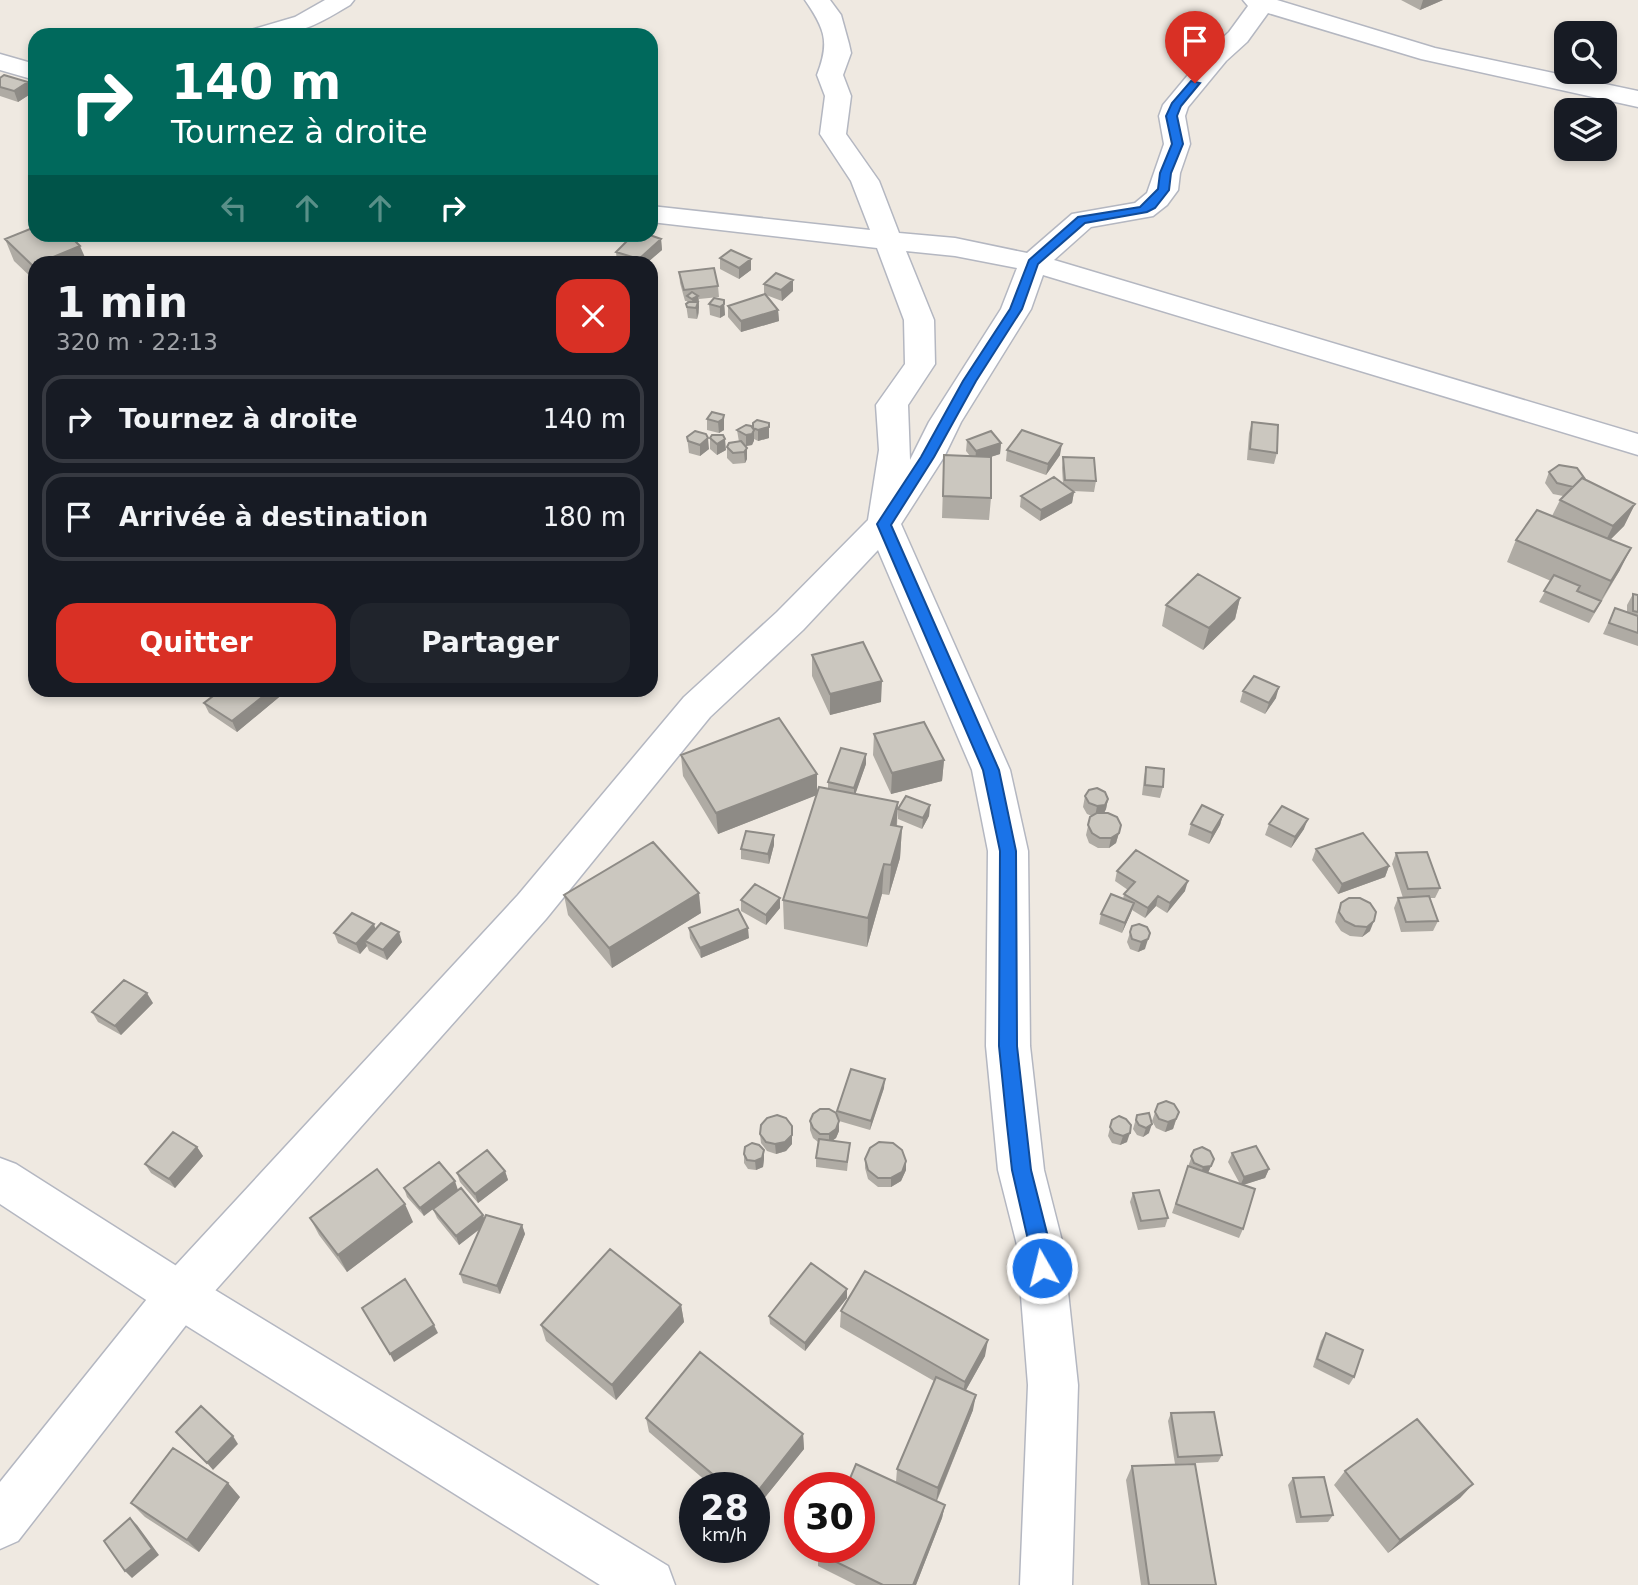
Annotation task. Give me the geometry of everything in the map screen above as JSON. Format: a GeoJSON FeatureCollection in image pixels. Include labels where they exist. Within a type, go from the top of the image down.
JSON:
{"type":"FeatureCollection","features":[{"type":"Feature","properties":{"kind":"street"},"geometry":{"type":"LineString","coordinates":[[284,28],[304,22],[342,0]]}},
{"type":"Feature","properties":{"kind":"street"},"geometry":{"type":"LineString","coordinates":[[817,0],[829,15],[838,53],[830,75],[838,96],[833,134],[865,181],[919,320],[920,364],[892,405],[895,450],[884,524],[991,770],[1008,851],[1008,1046],[1021,1170],[1040,1245],[1053,1385],[1046,1585]]}},
{"type":"Feature","properties":{"kind":"street"},"geometry":{"type":"LineString","coordinates":[[0,1523],[180,1295],[532,907],[697,708],[790,621],[884,524],[928,457],[945,422],[1016,309],[1033,263],[1082,220],[1143,210],[1157,199],[1164,190],[1166,173],[1177,144],[1172,116],[1176,105],[1217,56],[1253,19],[1260,1],[1391,44],[1638,99]]}},
{"type":"Feature","properties":{"kind":"street"},"geometry":{"type":"LineString","coordinates":[[28,61],[0,62],[28,70]]}},
{"type":"Feature","properties":{"kind":"street"},"geometry":{"type":"LineString","coordinates":[[658,215],[955,247],[1033,263],[1638,445]]}},
{"type":"Feature","properties":{"kind":"street"},"geometry":{"type":"LineString","coordinates":[[0,1180],[180,1295],[649,1585]]}},
{"type":"Feature","properties":{"kind":"building"},"geometry":{"type":"Polygon","coordinates":[[[4,75],[28,82],[14,91],[0,87],[0,78],[4,75]]]}},
{"type":"Feature","properties":{"kind":"building"},"geometry":{"type":"Polygon","coordinates":[[[28,230],[28,242],[76,242],[80,246],[56,256],[28,256],[28,261],[5,239],[28,230]]]}},
{"type":"Feature","properties":{"kind":"building"},"geometry":{"type":"Polygon","coordinates":[[[626,242],[658,242],[642,256],[616,252],[626,242]]]}},
{"type":"Feature","properties":{"kind":"building"},"geometry":{"type":"Polygon","coordinates":[[[731,250],[751,259],[739,268],[720,258],[731,250]]]}},
{"type":"Feature","properties":{"kind":"building"},"geometry":{"type":"Polygon","coordinates":[[[714,268],[718,286],[684,290],[679,272],[714,268]]]}},
{"type":"Feature","properties":{"kind":"building"},"geometry":{"type":"Polygon","coordinates":[[[776,273],[793,280],[781,290],[764,284],[776,273]]]}},
{"type":"Feature","properties":{"kind":"building"},"geometry":{"type":"Polygon","coordinates":[[[692,292],[698,296],[692,299],[687,296],[692,292]]]}},
{"type":"Feature","properties":{"kind":"building"},"geometry":{"type":"Polygon","coordinates":[[[765,294],[778,310],[741,321],[728,306],[765,294]]]}},
{"type":"Feature","properties":{"kind":"building"},"geometry":{"type":"Polygon","coordinates":[[[714,298],[724,300],[724,304],[720,307],[709,304],[714,298]]]}},
{"type":"Feature","properties":{"kind":"building"},"geometry":{"type":"Polygon","coordinates":[[[689,302],[698,302],[696,308],[687,307],[689,302]]]}},
{"type":"Feature","properties":{"kind":"building"},"geometry":{"type":"Polygon","coordinates":[[[712,412],[724,415],[723,419],[718,422],[707,419],[712,412]]]}},
{"type":"Feature","properties":{"kind":"building"},"geometry":{"type":"Polygon","coordinates":[[[757,420],[769,423],[769,427],[758,430],[753,428],[753,423],[757,420]]]}},
{"type":"Feature","properties":{"kind":"building"},"geometry":{"type":"Polygon","coordinates":[[[1252,422],[1278,425],[1277,453],[1250,449],[1252,422]]]}},
{"type":"Feature","properties":{"kind":"building"},"geometry":{"type":"Polygon","coordinates":[[[746,425],[754,430],[752,434],[746,435],[737,430],[746,425]]]}},
{"type":"Feature","properties":{"kind":"building"},"geometry":{"type":"Polygon","coordinates":[[[1022,430],[1062,444],[1048,464],[1007,450],[1022,430]]]}},
{"type":"Feature","properties":{"kind":"building"},"geometry":{"type":"Polygon","coordinates":[[[695,431],[706,434],[708,438],[700,445],[688,441],[687,437],[695,431]]]}},
{"type":"Feature","properties":{"kind":"building"},"geometry":{"type":"Polygon","coordinates":[[[991,431],[1001,443],[976,451],[967,440],[991,431]]]}},
{"type":"Feature","properties":{"kind":"building"},"geometry":{"type":"Polygon","coordinates":[[[712,435],[723,435],[725,439],[717,444],[710,438],[712,435]]]}},
{"type":"Feature","properties":{"kind":"building"},"geometry":{"type":"Polygon","coordinates":[[[741,441],[747,448],[744,452],[733,453],[727,447],[729,443],[741,441]]]}},
{"type":"Feature","properties":{"kind":"building"},"geometry":{"type":"Polygon","coordinates":[[[944,455],[991,457],[991,498],[943,496],[944,455]]]}},
{"type":"Feature","properties":{"kind":"building"},"geometry":{"type":"Polygon","coordinates":[[[1063,457],[1094,458],[1096,481],[1065,480],[1063,457]]]}},
{"type":"Feature","properties":{"kind":"building"},"geometry":{"type":"Polygon","coordinates":[[[1559,465],[1577,468],[1585,479],[1582,478],[1573,487],[1557,483],[1549,472],[1559,465]]]}},
{"type":"Feature","properties":{"kind":"building"},"geometry":{"type":"Polygon","coordinates":[[[1054,477],[1074,492],[1041,510],[1021,496],[1054,477]]]}},
{"type":"Feature","properties":{"kind":"building"},"geometry":{"type":"Polygon","coordinates":[[[1582,478],[1635,504],[1613,526],[1560,500],[1582,478]]]}},
{"type":"Feature","properties":{"kind":"building"},"geometry":{"type":"Polygon","coordinates":[[[1537,510],[1631,548],[1611,581],[1516,540],[1537,510]]]}},
{"type":"Feature","properties":{"kind":"building"},"geometry":{"type":"Polygon","coordinates":[[[1198,574],[1240,598],[1209,628],[1166,605],[1198,574]]]}},
{"type":"Feature","properties":{"kind":"building"},"geometry":{"type":"Polygon","coordinates":[[[1554,575],[1580,586],[1577,591],[1601,601],[1594,612],[1544,591],[1554,575]]]}},
{"type":"Feature","properties":{"kind":"building"},"geometry":{"type":"Polygon","coordinates":[[[1633,594],[1638,595],[1638,612],[1633,611],[1633,594]]]}},
{"type":"Feature","properties":{"kind":"building"},"geometry":{"type":"Polygon","coordinates":[[[1615,608],[1638,616],[1638,633],[1609,623],[1615,608]]]}},
{"type":"Feature","properties":{"kind":"building"},"geometry":{"type":"Polygon","coordinates":[[[863,642],[882,681],[830,694],[812,655],[863,642]]]}},
{"type":"Feature","properties":{"kind":"building"},"geometry":{"type":"Polygon","coordinates":[[[1254,676],[1279,687],[1269,703],[1243,691],[1254,676]]]}},
{"type":"Feature","properties":{"kind":"building"},"geometry":{"type":"Polygon","coordinates":[[[212,697],[262,697],[232,721],[204,703],[212,697]]]}},
{"type":"Feature","properties":{"kind":"building"},"geometry":{"type":"Polygon","coordinates":[[[779,718],[817,774],[716,813],[681,755],[779,718]]]}},
{"type":"Feature","properties":{"kind":"building"},"geometry":{"type":"Polygon","coordinates":[[[924,722],[944,760],[892,773],[874,734],[924,722]]]}},
{"type":"Feature","properties":{"kind":"building"},"geometry":{"type":"Polygon","coordinates":[[[841,748],[866,754],[854,788],[828,782],[841,748]]]}},
{"type":"Feature","properties":{"kind":"building"},"geometry":{"type":"Polygon","coordinates":[[[1146,767],[1164,769],[1163,787],[1145,785],[1146,767]]]}},
{"type":"Feature","properties":{"kind":"building"},"geometry":{"type":"Polygon","coordinates":[[[819,787],[898,802],[891,825],[902,827],[891,865],[884,864],[868,918],[783,900],[819,787]]]}},
{"type":"Feature","properties":{"kind":"building"},"geometry":{"type":"Polygon","coordinates":[[[1097,788],[1105,792],[1108,799],[1105,805],[1089,803],[1085,796],[1089,790],[1097,788]]]}},
{"type":"Feature","properties":{"kind":"building"},"geometry":{"type":"Polygon","coordinates":[[[906,796],[930,805],[923,818],[898,809],[906,796]]]}},
{"type":"Feature","properties":{"kind":"building"},"geometry":{"type":"Polygon","coordinates":[[[1202,805],[1223,815],[1212,833],[1191,824],[1202,805]]]}},
{"type":"Feature","properties":{"kind":"building"},"geometry":{"type":"Polygon","coordinates":[[[1282,806],[1308,819],[1295,837],[1269,824],[1282,806]]]}},
{"type":"Feature","properties":{"kind":"building"},"geometry":{"type":"Polygon","coordinates":[[[1097,813],[1108,813],[1117,817],[1121,825],[1119,833],[1111,838],[1100,838],[1092,833],[1088,825],[1090,817],[1097,813]]]}},
{"type":"Feature","properties":{"kind":"building"},"geometry":{"type":"Polygon","coordinates":[[[746,831],[774,835],[768,854],[741,849],[746,831]]]}},
{"type":"Feature","properties":{"kind":"building"},"geometry":{"type":"Polygon","coordinates":[[[1363,833],[1389,866],[1342,884],[1316,849],[1363,833]]]}},
{"type":"Feature","properties":{"kind":"building"},"geometry":{"type":"Polygon","coordinates":[[[653,842],[699,893],[609,948],[564,895],[653,842]]]}},
{"type":"Feature","properties":{"kind":"building"},"geometry":{"type":"Polygon","coordinates":[[[1136,850],[1188,881],[1170,903],[1158,896],[1148,908],[1124,894],[1135,882],[1117,871],[1136,850]]]}},
{"type":"Feature","properties":{"kind":"building"},"geometry":{"type":"Polygon","coordinates":[[[1427,852],[1440,888],[1408,889],[1396,853],[1427,852]]]}},
{"type":"Feature","properties":{"kind":"building"},"geometry":{"type":"Polygon","coordinates":[[[755,884],[780,898],[766,915],[741,900],[755,884]]]}},
{"type":"Feature","properties":{"kind":"building"},"geometry":{"type":"Polygon","coordinates":[[[1111,894],[1134,903],[1125,923],[1101,914],[1111,894]]]}},
{"type":"Feature","properties":{"kind":"building"},"geometry":{"type":"Polygon","coordinates":[[[1429,896],[1438,921],[1406,922],[1398,898],[1429,896]]]}},
{"type":"Feature","properties":{"kind":"building"},"geometry":{"type":"Polygon","coordinates":[[[1349,898],[1360,898],[1370,903],[1376,912],[1374,921],[1367,927],[1355,926],[1345,921],[1339,912],[1341,903],[1349,898]]]}},
{"type":"Feature","properties":{"kind":"building"},"geometry":{"type":"Polygon","coordinates":[[[738,909],[748,928],[700,948],[689,928],[738,909]]]}},
{"type":"Feature","properties":{"kind":"building"},"geometry":{"type":"Polygon","coordinates":[[[352,913],[374,924],[356,944],[334,933],[352,913]]]}},
{"type":"Feature","properties":{"kind":"building"},"geometry":{"type":"Polygon","coordinates":[[[381,923],[399,932],[383,950],[365,941],[381,923]]]}},
{"type":"Feature","properties":{"kind":"building"},"geometry":{"type":"Polygon","coordinates":[[[1139,924],[1147,927],[1150,933],[1148,939],[1141,942],[1132,939],[1130,932],[1132,926],[1139,924]]]}},
{"type":"Feature","properties":{"kind":"building"},"geometry":{"type":"Polygon","coordinates":[[[124,980],[147,993],[115,1026],[92,1012],[124,980]]]}},
{"type":"Feature","properties":{"kind":"building"},"geometry":{"type":"Polygon","coordinates":[[[851,1069],[885,1079],[871,1121],[837,1111],[851,1069]]]}},
{"type":"Feature","properties":{"kind":"building"},"geometry":{"type":"Polygon","coordinates":[[[1166,1101],[1174,1104],[1179,1112],[1176,1119],[1168,1122],[1159,1119],[1155,1112],[1158,1104],[1166,1101]]]}},
{"type":"Feature","properties":{"kind":"building"},"geometry":{"type":"Polygon","coordinates":[[[820,1109],[829,1109],[836,1113],[839,1121],[836,1129],[829,1134],[820,1134],[810,1121],[813,1114],[820,1109]]]}},
{"type":"Feature","properties":{"kind":"building"},"geometry":{"type":"Polygon","coordinates":[[[1149,1113],[1152,1124],[1146,1128],[1139,1125],[1137,1115],[1149,1113]]]}},
{"type":"Feature","properties":{"kind":"building"},"geometry":{"type":"Polygon","coordinates":[[[777,1115],[786,1118],[792,1126],[792,1135],[785,1142],[766,1142],[760,1134],[761,1125],[767,1118],[777,1115]]]}},
{"type":"Feature","properties":{"kind":"building"},"geometry":{"type":"Polygon","coordinates":[[[1119,1116],[1131,1125],[1130,1133],[1123,1136],[1114,1133],[1110,1127],[1112,1120],[1119,1116]]]}},
{"type":"Feature","properties":{"kind":"building"},"geometry":{"type":"Polygon","coordinates":[[[173,1132],[197,1147],[169,1179],[145,1164],[173,1132]]]}},
{"type":"Feature","properties":{"kind":"building"},"geometry":{"type":"Polygon","coordinates":[[[819,1139],[850,1143],[847,1162],[816,1158],[819,1139]]]}},
{"type":"Feature","properties":{"kind":"building"},"geometry":{"type":"Polygon","coordinates":[[[879,1142],[893,1143],[902,1150],[906,1161],[902,1172],[891,1178],[878,1178],[868,1170],[865,1159],[870,1148],[879,1142]]]}},
{"type":"Feature","properties":{"kind":"building"},"geometry":{"type":"Polygon","coordinates":[[[752,1143],[764,1150],[762,1158],[755,1161],[747,1160],[744,1154],[745,1147],[752,1143]]]}},
{"type":"Feature","properties":{"kind":"building"},"geometry":{"type":"Polygon","coordinates":[[[1256,1146],[1269,1169],[1244,1177],[1232,1153],[1256,1146]]]}},
{"type":"Feature","properties":{"kind":"building"},"geometry":{"type":"Polygon","coordinates":[[[1202,1147],[1210,1151],[1214,1159],[1211,1166],[1203,1167],[1194,1163],[1191,1156],[1194,1150],[1202,1147]]]}},
{"type":"Feature","properties":{"kind":"building"},"geometry":{"type":"Polygon","coordinates":[[[487,1150],[505,1171],[475,1194],[457,1173],[487,1150]]]}},
{"type":"Feature","properties":{"kind":"building"},"geometry":{"type":"Polygon","coordinates":[[[439,1162],[455,1181],[420,1208],[404,1188],[439,1162]]]}},
{"type":"Feature","properties":{"kind":"building"},"geometry":{"type":"Polygon","coordinates":[[[1188,1166],[1255,1189],[1243,1229],[1176,1204],[1188,1166]]]}},
{"type":"Feature","properties":{"kind":"building"},"geometry":{"type":"Polygon","coordinates":[[[377,1169],[405,1204],[338,1255],[310,1218],[377,1169]]]}},
{"type":"Feature","properties":{"kind":"building"},"geometry":{"type":"Polygon","coordinates":[[[461,1188],[483,1215],[456,1236],[433,1209],[461,1188]]]}},
{"type":"Feature","properties":{"kind":"building"},"geometry":{"type":"Polygon","coordinates":[[[1159,1190],[1168,1218],[1141,1221],[1133,1193],[1159,1190]]]}},
{"type":"Feature","properties":{"kind":"building"},"geometry":{"type":"Polygon","coordinates":[[[486,1215],[522,1225],[497,1286],[460,1274],[486,1215]]]}},
{"type":"Feature","properties":{"kind":"building"},"geometry":{"type":"Polygon","coordinates":[[[610,1249],[681,1305],[612,1385],[541,1325],[610,1249]]]}},
{"type":"Feature","properties":{"kind":"building"},"geometry":{"type":"Polygon","coordinates":[[[811,1263],[847,1289],[805,1343],[769,1316],[811,1263]]]}},
{"type":"Feature","properties":{"kind":"building"},"geometry":{"type":"Polygon","coordinates":[[[865,1271],[988,1340],[965,1382],[841,1311],[865,1271]]]}},
{"type":"Feature","properties":{"kind":"building"},"geometry":{"type":"Polygon","coordinates":[[[405,1279],[434,1325],[390,1354],[362,1308],[405,1279]]]}},
{"type":"Feature","properties":{"kind":"building"},"geometry":{"type":"Polygon","coordinates":[[[1326,1333],[1363,1350],[1354,1377],[1317,1359],[1326,1333]]]}},
{"type":"Feature","properties":{"kind":"building"},"geometry":{"type":"Polygon","coordinates":[[[700,1352],[803,1434],[770,1476],[770,1472],[710,1472],[646,1418],[700,1352]]]}},
{"type":"Feature","properties":{"kind":"building"},"geometry":{"type":"Polygon","coordinates":[[[936,1377],[976,1395],[938,1488],[897,1469],[936,1377]]]}},
{"type":"Feature","properties":{"kind":"building"},"geometry":{"type":"Polygon","coordinates":[[[201,1406],[233,1436],[207,1463],[176,1432],[201,1406]]]}},
{"type":"Feature","properties":{"kind":"building"},"geometry":{"type":"Polygon","coordinates":[[[1214,1412],[1222,1455],[1178,1457],[1171,1413],[1214,1412]]]}},
{"type":"Feature","properties":{"kind":"building"},"geometry":{"type":"Polygon","coordinates":[[[1417,1419],[1473,1484],[1400,1540],[1345,1471],[1417,1419]]]}},
{"type":"Feature","properties":{"kind":"building"},"geometry":{"type":"Polygon","coordinates":[[[173,1448],[228,1483],[187,1540],[131,1503],[173,1448]]]}},
{"type":"Feature","properties":{"kind":"building"},"geometry":{"type":"Polygon","coordinates":[[[856,1464],[873,1472],[853,1472],[856,1464]]]}},
{"type":"Feature","properties":{"kind":"building"},"geometry":{"type":"Polygon","coordinates":[[[1195,1464],[1216,1585],[1149,1585],[1132,1466],[1195,1464]]]}},
{"type":"Feature","properties":{"kind":"building"},"geometry":{"type":"Polygon","coordinates":[[[875,1473],[945,1505],[913,1585],[883,1585],[838,1563],[875,1563],[875,1473]]]}},
{"type":"Feature","properties":{"kind":"building"},"geometry":{"type":"Polygon","coordinates":[[[1324,1477],[1333,1515],[1301,1517],[1293,1478],[1324,1477]]]}},
{"type":"Feature","properties":{"kind":"building"},"geometry":{"type":"Polygon","coordinates":[[[130,1518],[152,1549],[125,1571],[104,1541],[130,1518]]]}},
{"type":"Feature","properties":{"kind":"route"},"geometry":{"type":"LineString","coordinates":[[1042,1268],[1040,1245],[1021,1170],[1016,1125],[1008,1046],[1008,851],[991,770],[884,524],[928,457],[945,422],[1016,309],[1033,263],[1074,224],[1090,216],[1143,210],[1164,190],[1166,173],[1177,144],[1172,116],[1176,105],[1195,83]]}}]}
